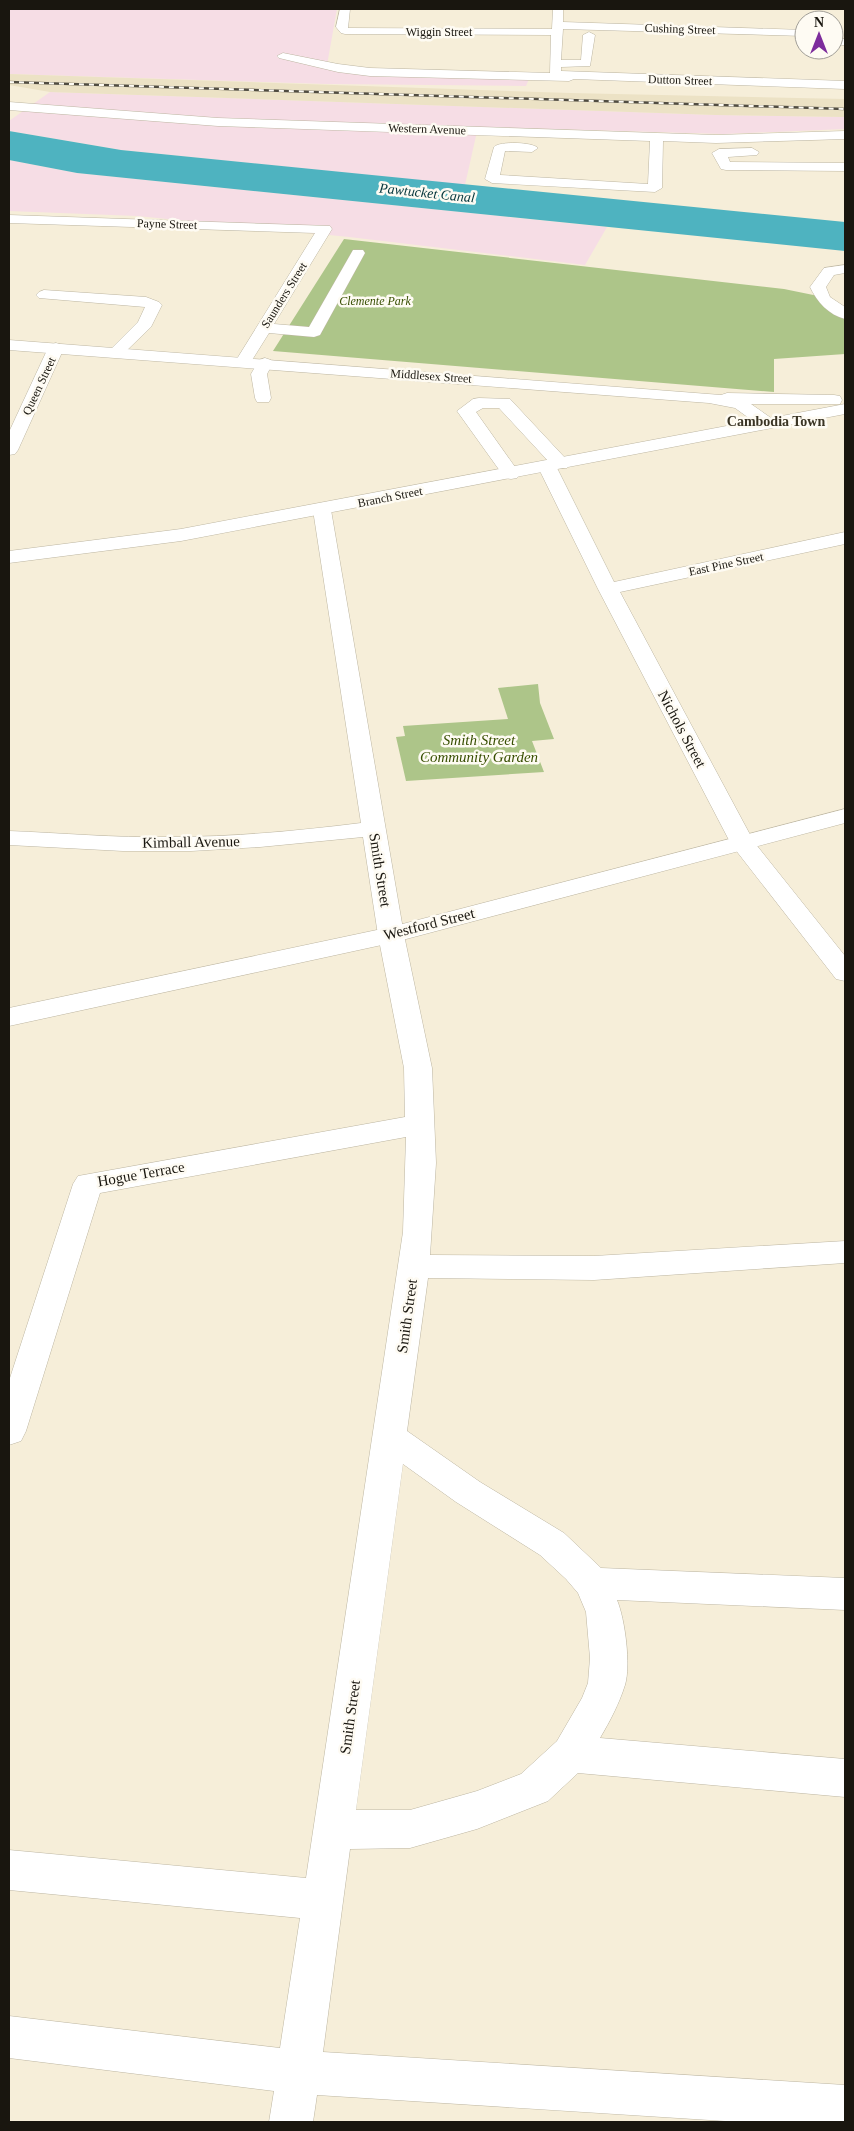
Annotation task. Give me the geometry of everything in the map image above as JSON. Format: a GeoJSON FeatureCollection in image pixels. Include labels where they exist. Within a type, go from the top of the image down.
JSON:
{"type":"FeatureCollection","features":[{"type":"Feature","properties":{"kind":"street","name":"Wiggin Street"},"geometry":{"type":"LineString","coordinates":[[345,9],[342,27],[345,31],[556,29]]}},
{"type":"Feature","properties":{"kind":"street"},"geometry":{"type":"LineString","coordinates":[[558,9],[556,74],[569,77]]}},
{"type":"Feature","properties":{"kind":"street","name":"Cushing Street"},"geometry":{"type":"LineString","coordinates":[[556,29],[794,33]]}},
{"type":"Feature","properties":{"kind":"street"},"geometry":{"type":"LineString","coordinates":[[555,63],[586,64],[589,35]]}},
{"type":"Feature","properties":{"kind":"street","name":"Dutton Street"},"geometry":{"type":"LineString","coordinates":[[283,56],[338,68],[370,72],[845,85]]}},
{"type":"Feature","properties":{"kind":"street","name":"Western Avenue"},"geometry":{"type":"LineString","coordinates":[[9,106],[218,122],[716,139],[845,135]]}},
{"type":"Feature","properties":{"kind":"street"},"geometry":{"type":"LineString","coordinates":[[546,148],[500,147],[492,179],[656,188],[657,137]]}},
{"type":"Feature","properties":{"kind":"street"},"geometry":{"type":"LineString","coordinates":[[640,152],[656,153]]}},
{"type":"Feature","properties":{"kind":"street"},"geometry":{"type":"LineString","coordinates":[[768,152],[719,153],[726,166],[845,167]]}},
{"type":"Feature","properties":{"kind":"street","name":"Payne Street"},"geometry":{"type":"LineString","coordinates":[[9,219],[325,229]]}},
{"type":"Feature","properties":{"kind":"street","name":"Saunders Street"},"geometry":{"type":"LineString","coordinates":[[243,362],[325,229]]}},
{"type":"Feature","properties":{"kind":"street"},"geometry":{"type":"LineString","coordinates":[[263,328],[314,332],[358,253]]}},
{"type":"Feature","properties":{"kind":"street"},"geometry":{"type":"LineString","coordinates":[[845,269],[829,271],[818,287],[823,299],[845,314]]}},
{"type":"Feature","properties":{"kind":"street"},"geometry":{"type":"LineString","coordinates":[[44,295],[146,302],[154,305],[145,324],[115,353]]}},
{"type":"Feature","properties":{"kind":"street","name":"Middlesex Street"},"geometry":{"type":"LineString","coordinates":[[9,346],[265,363],[709,398],[740,404],[769,424]]}},
{"type":"Feature","properties":{"kind":"street","name":"Queen Street"},"geometry":{"type":"LineString","coordinates":[[9,450],[56,348]]}},
{"type":"Feature","properties":{"kind":"street"},"geometry":{"type":"LineString","coordinates":[[263,398],[259,374],[265,363]]}},
{"type":"Feature","properties":{"kind":"street"},"geometry":{"type":"LineString","coordinates":[[709,398],[845,400]]}},
{"type":"Feature","properties":{"kind":"street","name":"Nichols Street"},"geometry":{"type":"LineString","coordinates":[[511,474],[466,411],[478,403],[504,403],[554,465],[608,589],[743,844],[845,973]]}},
{"type":"Feature","properties":{"kind":"street"},"geometry":{"type":"LineString","coordinates":[[769,424],[845,409]]}},
{"type":"Feature","properties":{"kind":"street","name":"Branch Street"},"geometry":{"type":"LineString","coordinates":[[9,557],[181,535],[322,510],[769,424]]}},
{"type":"Feature","properties":{"kind":"street","name":"Smith Street"},"geometry":{"type":"LineString","coordinates":[[291,2122],[414,1266],[418,1232],[421,1163],[418,1068],[391,935],[322,510]]}},
{"type":"Feature","properties":{"kind":"street","name":"East Pine Street"},"geometry":{"type":"LineString","coordinates":[[608,589],[845,538]]}},
{"type":"Feature","properties":{"kind":"street","name":"Westford Street"},"geometry":{"type":"LineString","coordinates":[[9,1017],[391,935],[845,816]]}},
{"type":"Feature","properties":{"kind":"street","name":"Kimball Avenue"},"geometry":{"type":"LineString","coordinates":[[9,838],[190,844],[300,837],[373,829]]}},
{"type":"Feature","properties":{"kind":"street","name":"Hogue Terrace"},"geometry":{"type":"LineString","coordinates":[[9,1431],[88,1184],[420,1124]]}},
{"type":"Feature","properties":{"kind":"street"},"geometry":{"type":"LineString","coordinates":[[414,1266],[594,1268],[845,1252]]}},
{"type":"Feature","properties":{"kind":"street"},"geometry":{"type":"LineString","coordinates":[[334,1830],[410,1829],[477,1810],[534,1788],[570,1754],[597,1708],[607,1683],[608,1658],[604,1612],[592,1583],[580,1568],[552,1544],[468,1492],[390,1437]]}},
{"type":"Feature","properties":{"kind":"street"},"geometry":{"type":"LineString","coordinates":[[592,1583],[845,1594]]}},
{"type":"Feature","properties":{"kind":"street"},"geometry":{"type":"LineString","coordinates":[[570,1754],[845,1778]]}},
{"type":"Feature","properties":{"kind":"street"},"geometry":{"type":"LineString","coordinates":[[9,1870],[323,1900]]}},
{"type":"Feature","properties":{"kind":"street"},"geometry":{"type":"LineString","coordinates":[[9,2037],[299,2072],[845,2107]]}},
{"type":"Feature","properties":{"kind":"shaded area"},"geometry":{"type":"Polygon","coordinates":[[[9,9],[337,9],[327,65],[529,79],[526,86],[327,84],[9,74],[9,9]]]}},
{"type":"Feature","properties":{"kind":"shaded area"},"geometry":{"type":"Polygon","coordinates":[[[9,74],[570,93],[845,99],[845,117],[716,115],[50,92],[9,85],[9,74]]]}},
{"type":"Feature","properties":{"kind":"shaded area"},"geometry":{"type":"Polygon","coordinates":[[[50,92],[716,115],[844,117],[845,129],[724,134],[478,127],[465,185],[121,150],[9,131],[9,121],[50,92]]]}},
{"type":"Feature","properties":{"kind":"shaded area"},"geometry":{"type":"Polygon","coordinates":[[[9,160],[77,173],[607,227],[585,265],[349,237],[137,216],[9,211],[9,160]]]}},
{"type":"Feature","properties":{"kind":"green space","name":"Clemente Park"},"geometry":{"type":"Polygon","coordinates":[[[344,239],[784,289],[828,298],[845,308],[845,354],[774,359],[774,392],[273,351],[344,239]]]}},
{"type":"Feature","properties":{"kind":"green space","name":"Smith Street Community Garden"},"geometry":{"type":"Polygon","coordinates":[[[538,684],[540,703],[554,739],[532,741],[544,772],[406,781],[396,737],[405,736],[403,726],[508,719],[498,688],[538,684]]]}},
{"type":"Feature","properties":{"kind":"water","name":"Pawtucket Canal"},"geometry":{"type":"Polygon","coordinates":[[[9,131],[121,150],[845,222],[845,251],[77,173],[9,160],[9,131]]]}},
{"type":"Feature","properties":{"kind":"railway"},"geometry":{"type":"LineString","coordinates":[[9,82],[845,109]]}},
{"type":"Feature","properties":{"kind":"district","name":"Cambodia Town"},"geometry":{"type":"Point","coordinates":[776,421]}}]}
